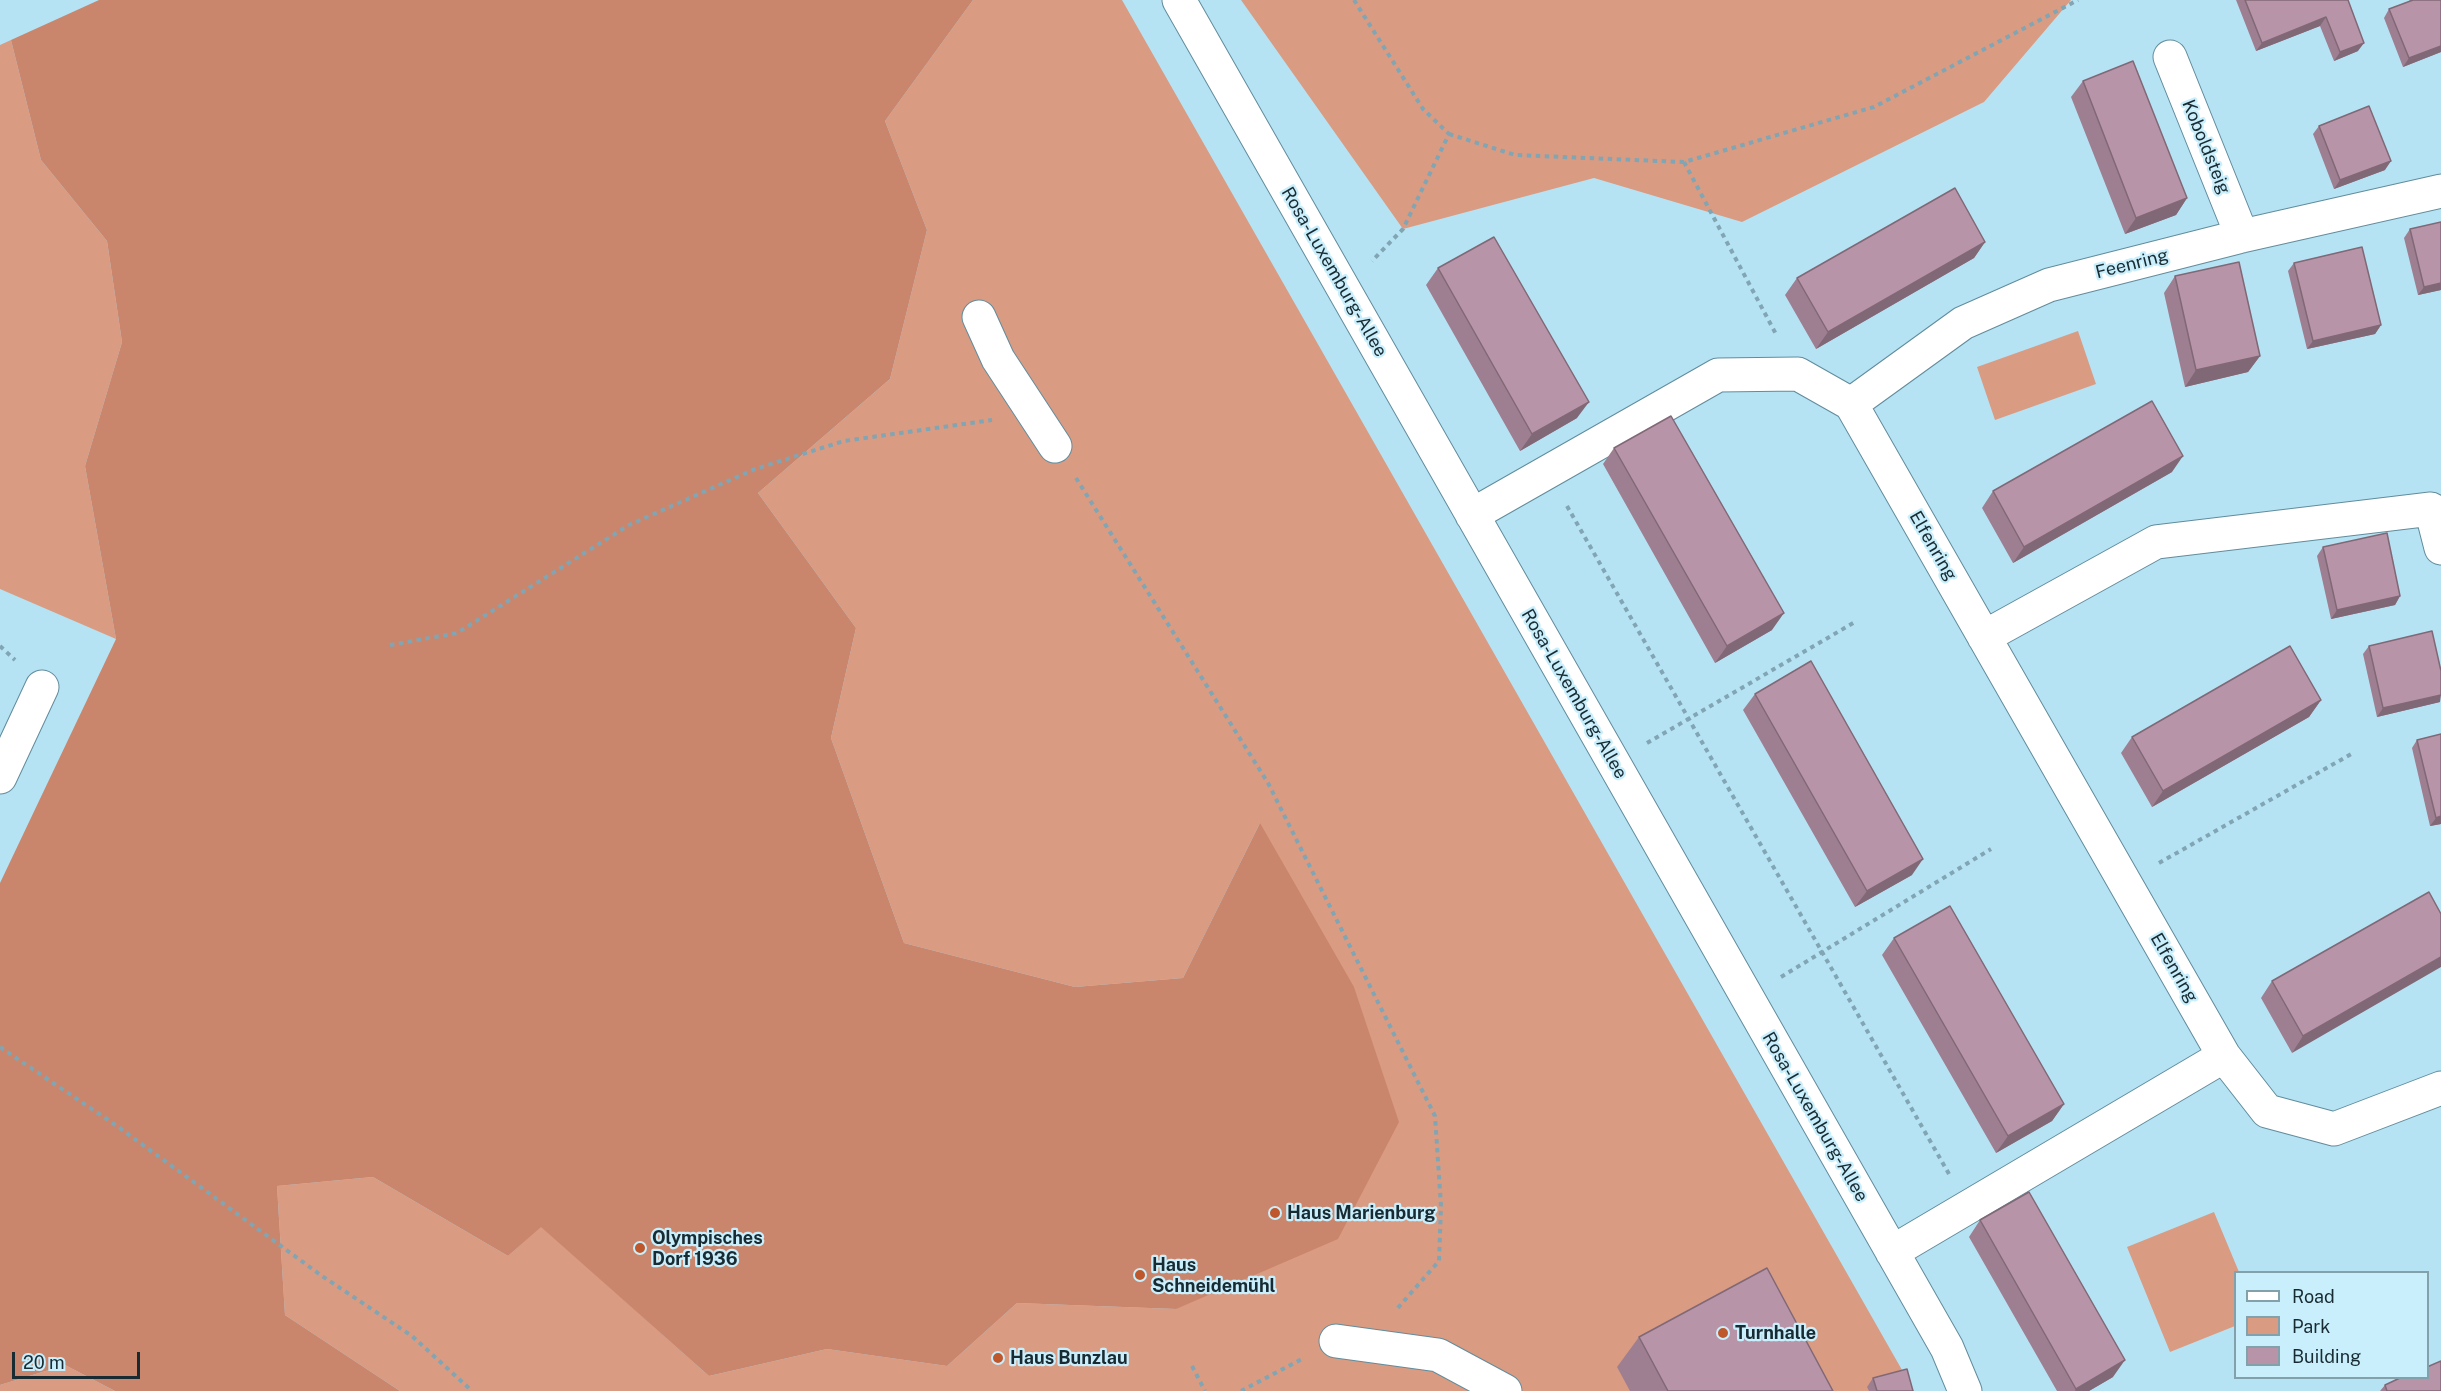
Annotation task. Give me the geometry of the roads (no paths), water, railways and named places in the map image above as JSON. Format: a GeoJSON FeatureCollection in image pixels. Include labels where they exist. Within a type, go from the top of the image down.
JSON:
{"type":"FeatureCollection","features":[{"type":"Feature","properties":{"kind":"street","name":"Rosa-Luxemburg-Allee"},"geometry":{"type":"LineString","coordinates":[[1179,0],[1947,1348],[1965,1391]]}},
{"type":"Feature","properties":{"kind":"street","name":"Koboldsteig"},"geometry":{"type":"LineString","coordinates":[[2170,57],[2242,236]]}},
{"type":"Feature","properties":{"kind":"street","name":"Feenring"},"geometry":{"type":"LineString","coordinates":[[1851,404],[1963,323],[2049,285],[2242,236],[2441,191]]}},
{"type":"Feature","properties":{"kind":"street"},"geometry":{"type":"LineString","coordinates":[[979,317],[998,359],[1055,446]]}},
{"type":"Feature","properties":{"kind":"street"},"geometry":{"type":"LineString","coordinates":[[1472,515],[1718,375],[1798,374],[1851,404]]}},
{"type":"Feature","properties":{"kind":"street","name":"Elfenring"},"geometry":{"type":"LineString","coordinates":[[1851,404],[2224,1056],[2267,1111],[2334,1129],[2441,1088]]}},
{"type":"Feature","properties":{"kind":"street"},"geometry":{"type":"LineString","coordinates":[[1984,637],[2157,542],[2431,509],[2441,548]]}},
{"type":"Feature","properties":{"kind":"street"},"geometry":{"type":"LineString","coordinates":[[0,777],[42,687]]}},
{"type":"Feature","properties":{"kind":"street"},"geometry":{"type":"LineString","coordinates":[[1892,1252],[2224,1056]]}},
{"type":"Feature","properties":{"kind":"street"},"geometry":{"type":"LineString","coordinates":[[1336,1341],[1438,1355],[1505,1391]]}},
{"type":"Feature","properties":{"kind":"place","name":"Haus Marienburg"},"geometry":{"type":"Point","coordinates":[1275,1213]}},
{"type":"Feature","properties":{"kind":"place","name":"Olympisches Dorf 1936"},"geometry":{"type":"Point","coordinates":[640,1248]}},
{"type":"Feature","properties":{"kind":"place","name":"Haus Schneidemühl"},"geometry":{"type":"Point","coordinates":[1140,1275]}},
{"type":"Feature","properties":{"kind":"place","name":"Turnhalle"},"geometry":{"type":"Point","coordinates":[1723,1333]}},
{"type":"Feature","properties":{"kind":"place","name":"Haus Bunzlau"},"geometry":{"type":"Point","coordinates":[998,1358]}}]}
